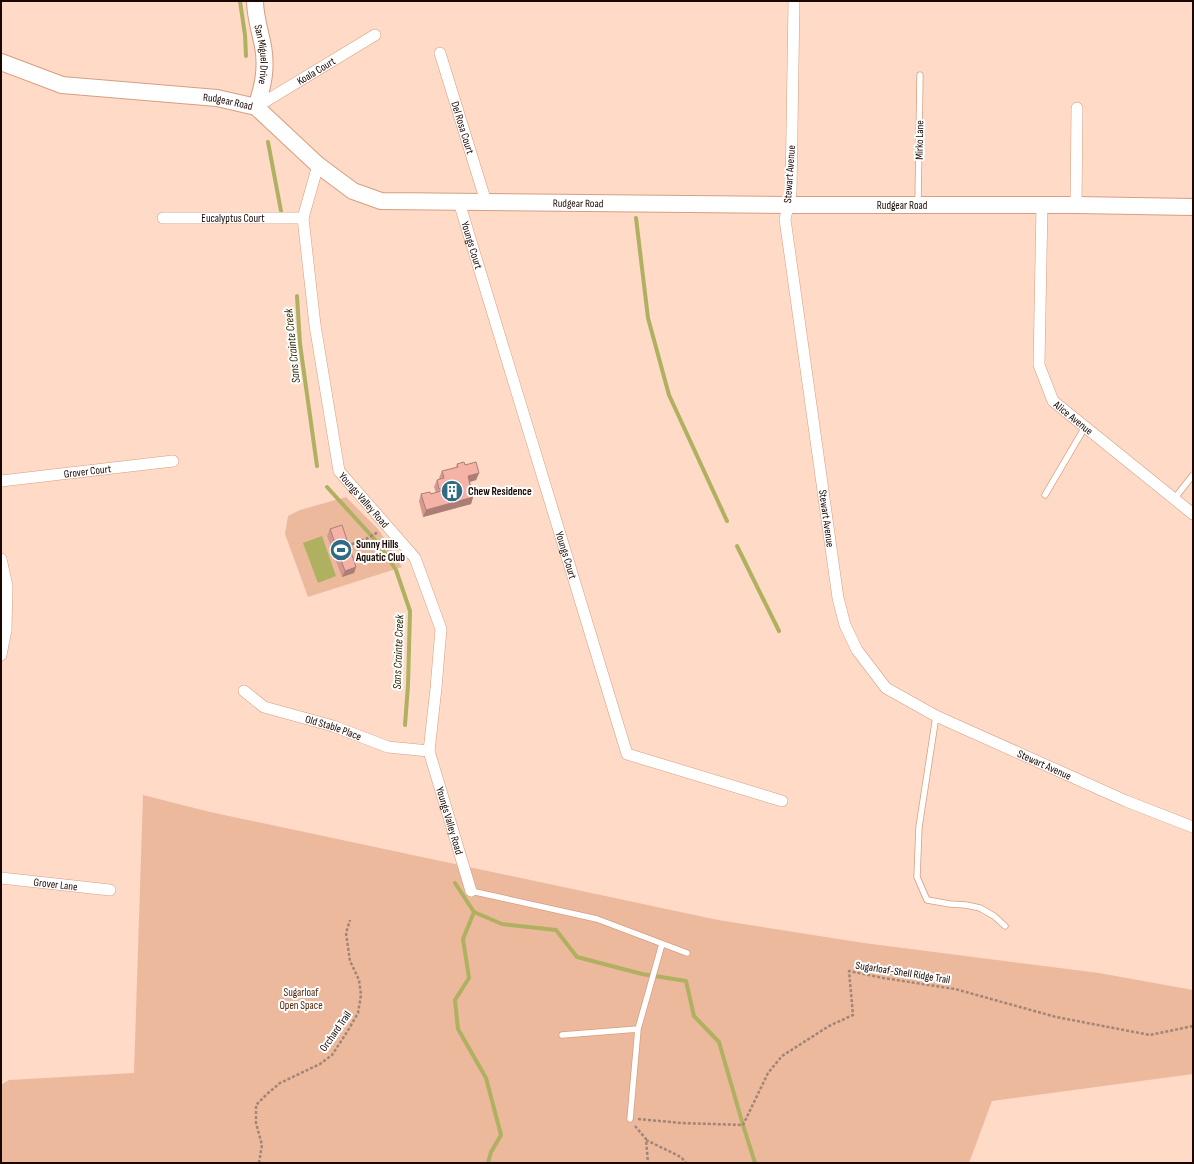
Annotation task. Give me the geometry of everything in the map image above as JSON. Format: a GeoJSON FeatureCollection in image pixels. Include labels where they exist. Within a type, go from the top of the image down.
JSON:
{"type":"FeatureCollection","features":[{"type":"Feature","properties":{"kind":"street","name":"San Miguel Drive"},"geometry":{"type":"LineString","coordinates":[[255,1],[265,69],[261,92],[256,107]]}},
{"type":"Feature","properties":{"kind":"street","name":"Stewart Avenue"},"geometry":{"type":"LineString","coordinates":[[794,1],[791,193],[785,219],[838,598],[845,625],[857,650],[886,688],[936,716],[1126,801],[1193,827]]}},
{"type":"Feature","properties":{"kind":"street","name":"Koala Court"},"geometry":{"type":"LineString","coordinates":[[256,107],[375,35]]}},
{"type":"Feature","properties":{"kind":"street","name":"Del Rosa Court"},"geometry":{"type":"LineString","coordinates":[[440,54],[486,202]]}},
{"type":"Feature","properties":{"kind":"street","name":"Rudgear Road"},"geometry":{"type":"LineString","coordinates":[[1,62],[62,84],[217,98],[256,107],[318,165],[353,191],[381,201],[1193,207]]}},
{"type":"Feature","properties":{"kind":"street"},"geometry":{"type":"LineString","coordinates":[[1076,205],[1077,108]]}},
{"type":"Feature","properties":{"kind":"street","name":"Youngs Valley Road"},"geometry":{"type":"LineString","coordinates":[[318,165],[303,218],[315,325],[339,471],[415,558],[441,629],[429,751],[471,891]]}},
{"type":"Feature","properties":{"kind":"street","name":"Youngs Court"},"geometry":{"type":"LineString","coordinates":[[459,202],[627,754],[782,801]]}},
{"type":"Feature","properties":{"kind":"street","name":"Alice Avenue"},"geometry":{"type":"LineString","coordinates":[[1042,205],[1039,365],[1053,401],[1193,514]]}},
{"type":"Feature","properties":{"kind":"street","name":"Eucalyptus Court"},"geometry":{"type":"LineString","coordinates":[[162,218],[303,218]]}},
{"type":"Feature","properties":{"kind":"street","name":"Grover Court"},"geometry":{"type":"LineString","coordinates":[[1,481],[173,461]]}},
{"type":"Feature","properties":{"kind":"street"},"geometry":{"type":"LineString","coordinates":[[1,559],[7,586],[6,630],[1,655]]}},
{"type":"Feature","properties":{"kind":"street","name":"Old Stable Place"},"geometry":{"type":"LineString","coordinates":[[244,691],[264,707],[333,726],[388,747],[429,751]]}},
{"type":"Feature","properties":{"kind":"street","name":"Grover Lane"},"geometry":{"type":"LineString","coordinates":[[1,878],[110,890]]}},
{"type":"Feature","properties":{"kind":"lane","name":"Mirko Lane"},"geometry":{"type":"LineString","coordinates":[[918,205],[920,74]]}},
{"type":"Feature","properties":{"kind":"lane"},"geometry":{"type":"LineString","coordinates":[[1045,495],[1085,427]]}},
{"type":"Feature","properties":{"kind":"lane"},"geometry":{"type":"LineString","coordinates":[[1174,499],[1193,475]]}},
{"type":"Feature","properties":{"kind":"lane"},"geometry":{"type":"LineString","coordinates":[[936,716],[919,827],[917,877],[927,900],[980,908],[994,916],[1005,926]]}},
{"type":"Feature","properties":{"kind":"lane"},"geometry":{"type":"LineString","coordinates":[[471,891],[597,919],[687,953]]}},
{"type":"Feature","properties":{"kind":"lane"},"geometry":{"type":"LineString","coordinates":[[630,1119],[638,1029],[662,944]]}},
{"type":"Feature","properties":{"kind":"lane"},"geometry":{"type":"LineString","coordinates":[[562,1035],[638,1029]]}},
{"type":"Feature","properties":{"kind":"path"},"geometry":{"type":"LineString","coordinates":[[344,547],[368,538],[376,533]]}},
{"type":"Feature","properties":{"kind":"path","name":"Orchard Trail"},"geometry":{"type":"LineString","coordinates":[[259,1163],[262,1145],[256,1123],[256,1105],[266,1094],[280,1083],[320,1064],[332,1054],[358,1013],[361,995],[359,980],[350,961],[346,932],[350,920]]}},
{"type":"Feature","properties":{"kind":"path","name":"Sugarloaf-Shell Ridge Trail"},"geometry":{"type":"LineString","coordinates":[[630,1119],[681,1123],[743,1125],[768,1073],[782,1056],[829,1026],[853,1015],[849,971],[884,978],[954,988],[1056,1017],[1150,1034],[1193,1026]]}},
{"type":"Feature","properties":{"kind":"path"},"geometry":{"type":"LineString","coordinates":[[630,1119],[646,1140],[681,1157],[686,1163]]}},
{"type":"Feature","properties":{"kind":"path"},"geometry":{"type":"LineString","coordinates":[[646,1140],[648,1163]]}},
{"type":"Feature","properties":{"kind":"green space","name":"Sunny Hills Aquatic Club"},"geometry":{"type":"Polygon","coordinates":[[[346,497],[379,530],[402,567],[308,597],[285,534],[288,516],[300,510],[346,497]]]}},
{"type":"Feature","properties":{"kind":"green space","name":"Sugarloaf Open Space"},"geometry":{"type":"Polygon","coordinates":[[[143,795],[210,812],[718,920],[864,943],[1099,973],[1193,990],[1193,1074],[992,1101],[969,1163],[1,1163],[1,1085],[9,1080],[134,1073],[143,795]]]}},
{"type":"Feature","properties":{"kind":"shaded area"},"geometry":{"type":"Polygon","coordinates":[[[322,536],[336,576],[318,583],[303,543],[322,536]]]}},
{"type":"Feature","properties":{"kind":"building","name":"Chew Residence"},"geometry":{"type":"Polygon","coordinates":[[[464,462],[465,465],[476,462],[479,473],[468,476],[473,497],[426,510],[421,494],[430,492],[431,494],[441,491],[437,480],[444,478],[442,471],[458,467],[457,464],[464,462]]]}},
{"type":"Feature","properties":{"kind":"building"},"geometry":{"type":"Polygon","coordinates":[[[342,525],[356,567],[345,571],[330,529],[342,525]]]}},
{"type":"Feature","properties":{"kind":"waterway","name":"Sans Crainte Creek"},"geometry":{"type":"LineString","coordinates":[[240,1],[245,35],[246,56]]}},
{"type":"Feature","properties":{"kind":"waterway","name":"Sans Crainte Creek"},"geometry":{"type":"LineString","coordinates":[[268,142],[281,211]]}},
{"type":"Feature","properties":{"kind":"waterway"},"geometry":{"type":"LineString","coordinates":[[636,218],[648,318],[669,395],[727,521]]}},
{"type":"Feature","properties":{"kind":"waterway","name":"Sans Crainte Creek"},"geometry":{"type":"LineString","coordinates":[[297,296],[300,344],[317,466]]}},
{"type":"Feature","properties":{"kind":"waterway","name":"Sans Crainte Creek"},"geometry":{"type":"LineString","coordinates":[[327,487],[378,543],[396,570],[410,611],[408,685],[405,725]]}},
{"type":"Feature","properties":{"kind":"waterway"},"geometry":{"type":"LineString","coordinates":[[737,546],[779,631]]}},
{"type":"Feature","properties":{"kind":"waterway","name":"Sans Crainte Creek"},"geometry":{"type":"LineString","coordinates":[[455,883],[474,912],[463,939],[469,978],[455,1000],[458,1029],[486,1078],[501,1135],[491,1152],[488,1163]]}},
{"type":"Feature","properties":{"kind":"waterway"},"geometry":{"type":"LineString","coordinates":[[474,912],[502,924],[556,930],[577,957],[642,974],[686,981],[694,1016],[719,1042],[755,1163]]}},
{"type":"Feature","properties":{"kind":"place","name":"Chew Residence"},"geometry":{"type":"Point","coordinates":[452,491]}},
{"type":"Feature","properties":{"kind":"place","name":"Sunny Hills Aquatic Club"},"geometry":{"type":"Point","coordinates":[341,550]}}]}
